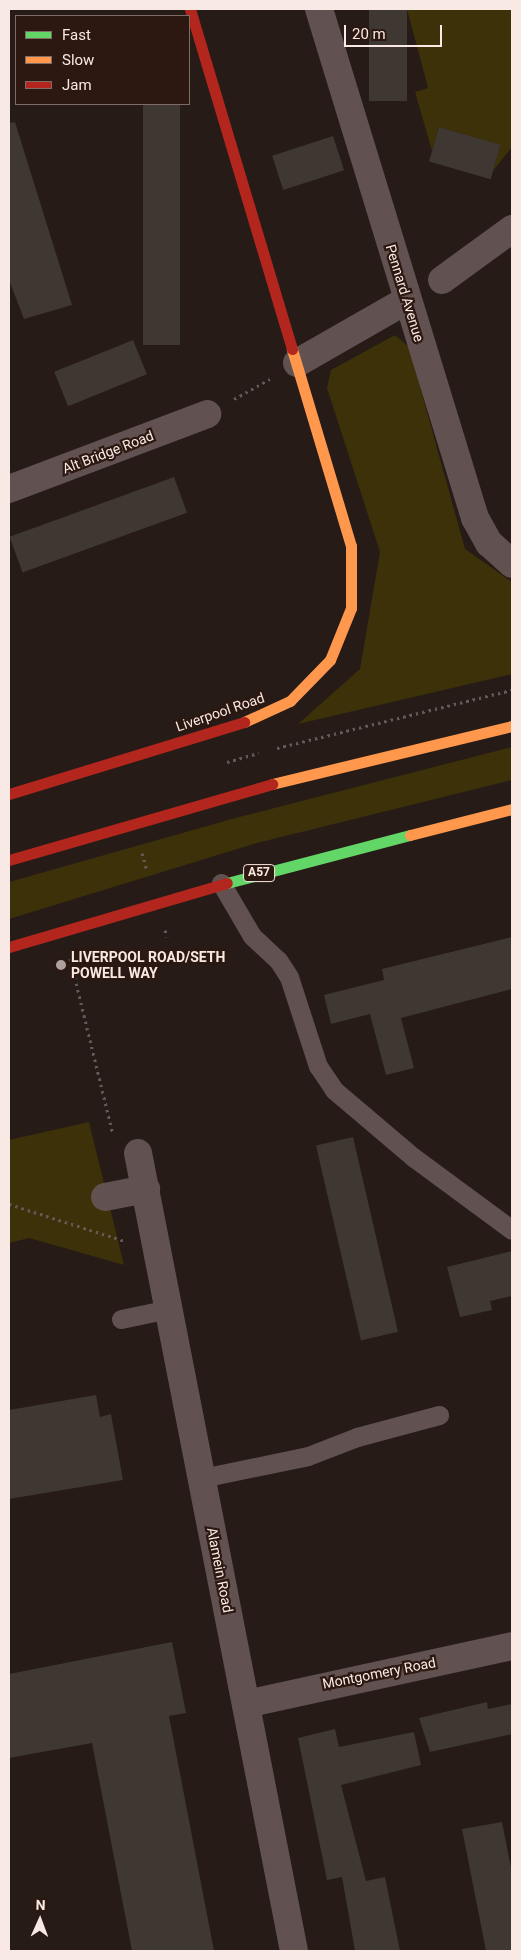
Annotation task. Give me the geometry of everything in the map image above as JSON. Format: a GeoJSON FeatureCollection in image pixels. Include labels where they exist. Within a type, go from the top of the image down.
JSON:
{"type":"FeatureCollection","features":[{"type":"Feature","properties":{"kind":"main road"},"geometry":{"type":"LineString","coordinates":[[190,9],[297,364]]}},
{"type":"Feature","properties":{"kind":"main road","name":"Liverpool Road"},"geometry":{"type":"LineString","coordinates":[[9,794],[260,717],[290,701],[330,660],[351,608],[354,579],[351,546],[297,364]]}},
{"type":"Feature","properties":{"kind":"main road"},"geometry":{"type":"LineString","coordinates":[[9,860],[132,822],[281,781],[512,726]]}},
{"type":"Feature","properties":{"kind":"main road","name":"A57"},"geometry":{"type":"LineString","coordinates":[[9,947],[64,931],[156,900],[512,809]]}},
{"type":"Feature","properties":{"kind":"street","name":"Pennard Avenue"},"geometry":{"type":"LineString","coordinates":[[319,9],[475,518],[488,543],[512,564]]}},
{"type":"Feature","properties":{"kind":"street"},"geometry":{"type":"LineString","coordinates":[[442,280],[512,229]]}},
{"type":"Feature","properties":{"kind":"street"},"geometry":{"type":"LineString","coordinates":[[297,364],[407,300]]}},
{"type":"Feature","properties":{"kind":"street","name":"Alt Bridge Road"},"geometry":{"type":"LineString","coordinates":[[10,486],[207,414]]}},
{"type":"Feature","properties":{"kind":"street","name":"Alamein Road"},"geometry":{"type":"LineString","coordinates":[[138,1153],[294,1951]]}},
{"type":"Feature","properties":{"kind":"street"},"geometry":{"type":"LineString","coordinates":[[105,1197],[146,1190]]}},
{"type":"Feature","properties":{"kind":"street","name":"Montgomery Road"},"geometry":{"type":"LineString","coordinates":[[246,1704],[512,1646]]}},
{"type":"Feature","properties":{"kind":"lane"},"geometry":{"type":"LineString","coordinates":[[221,883],[252,936],[278,960],[289,977],[318,1066],[334,1090],[413,1157],[512,1230]]}},
{"type":"Feature","properties":{"kind":"lane"},"geometry":{"type":"LineString","coordinates":[[121,1319],[169,1309]]}},
{"type":"Feature","properties":{"kind":"lane"},"geometry":{"type":"LineString","coordinates":[[202,1478],[308,1456],[357,1436],[439,1414]]}},
{"type":"Feature","properties":{"kind":"path"},"geometry":{"type":"LineString","coordinates":[[207,414],[297,364]]}},
{"type":"Feature","properties":{"kind":"path"},"geometry":{"type":"LineString","coordinates":[[132,822],[167,937]]}},
{"type":"Feature","properties":{"kind":"path"},"geometry":{"type":"LineString","coordinates":[[64,931],[116,1144],[138,1153]]}},
{"type":"Feature","properties":{"kind":"path"},"geometry":{"type":"LineString","coordinates":[[9,1204],[158,1252]]}},
{"type":"Feature","properties":{"kind":"shaded area"},"geometry":{"type":"Polygon","coordinates":[[[407,9],[512,9],[512,147],[493,171],[500,145],[439,127],[432,151],[415,92],[428,88],[407,9]]]}},
{"type":"Feature","properties":{"kind":"shaded area"},"geometry":{"type":"Polygon","coordinates":[[[395,335],[409,347],[465,549],[512,582],[512,674],[298,724],[360,669],[380,552],[327,388],[331,370],[395,335]]]}},
{"type":"Feature","properties":{"kind":"shaded area"},"geometry":{"type":"Polygon","coordinates":[[[512,747],[512,780],[257,843],[9,919],[9,882],[239,817],[512,747]]]}},
{"type":"Feature","properties":{"kind":"shaded area"},"geometry":{"type":"Polygon","coordinates":[[[89,1122],[124,1265],[29,1238],[9,1243],[9,1140],[89,1122]]]}},
{"type":"Feature","properties":{"kind":"building"},"geometry":{"type":"Polygon","coordinates":[[[369,9],[407,9],[407,101],[369,101],[369,9]]]}},
{"type":"Feature","properties":{"kind":"building"},"geometry":{"type":"Polygon","coordinates":[[[143,105],[180,105],[180,345],[143,345],[143,105]]]}},
{"type":"Feature","properties":{"kind":"building"},"geometry":{"type":"Polygon","coordinates":[[[15,122],[72,305],[24,319],[9,280],[9,123],[15,122]]]}},
{"type":"Feature","properties":{"kind":"building"},"geometry":{"type":"Polygon","coordinates":[[[439,127],[501,145],[491,179],[429,162],[439,127]]]}},
{"type":"Feature","properties":{"kind":"building"},"geometry":{"type":"Polygon","coordinates":[[[333,136],[344,170],[283,190],[272,156],[333,136]]]}},
{"type":"Feature","properties":{"kind":"building"},"geometry":{"type":"Polygon","coordinates":[[[133,340],[147,374],[68,406],[54,372],[133,340]]]}},
{"type":"Feature","properties":{"kind":"building"},"geometry":{"type":"Polygon","coordinates":[[[174,477],[187,513],[23,573],[10,537],[174,477]]]}},
{"type":"Feature","properties":{"kind":"building"},"geometry":{"type":"Polygon","coordinates":[[[512,937],[512,989],[401,1018],[414,1068],[386,1075],[370,1014],[331,1024],[324,995],[384,980],[382,969],[512,937]]]}},
{"type":"Feature","properties":{"kind":"building"},"geometry":{"type":"Polygon","coordinates":[[[353,1137],[398,1332],[361,1340],[316,1146],[353,1137]]]}},
{"type":"Feature","properties":{"kind":"building"},"geometry":{"type":"Polygon","coordinates":[[[512,1251],[512,1296],[490,1301],[492,1310],[460,1317],[447,1267],[512,1251]]]}},
{"type":"Feature","properties":{"kind":"building"},"geometry":{"type":"Polygon","coordinates":[[[96,1395],[100,1417],[111,1414],[123,1480],[9,1499],[9,1410],[96,1395]]]}},
{"type":"Feature","properties":{"kind":"building"},"geometry":{"type":"Polygon","coordinates":[[[172,1642],[186,1713],[169,1716],[214,1951],[132,1951],[92,1743],[9,1758],[9,1674],[172,1642]]]}},
{"type":"Feature","properties":{"kind":"building"},"geometry":{"type":"Polygon","coordinates":[[[487,1702],[488,1709],[512,1704],[512,1734],[430,1752],[419,1718],[487,1702]]]}},
{"type":"Feature","properties":{"kind":"building"},"geometry":{"type":"Polygon","coordinates":[[[335,1729],[339,1747],[414,1732],[421,1765],[341,1785],[366,1881],[385,1877],[400,1951],[355,1951],[342,1877],[327,1880],[298,1738],[335,1729]]]}},
{"type":"Feature","properties":{"kind":"building"},"geometry":{"type":"Polygon","coordinates":[[[502,1822],[512,1873],[512,1951],[486,1951],[462,1829],[502,1822]]]}},
{"type":"Feature","properties":{"kind":"traffic: fast"},"geometry":{"type":"LineString","coordinates":[[227,883],[410,835]]}},
{"type":"Feature","properties":{"kind":"traffic: slow"},"geometry":{"type":"LineString","coordinates":[[244,722],[290,701],[330,660],[351,608],[351,546],[292,349]]}},
{"type":"Feature","properties":{"kind":"traffic: slow"},"geometry":{"type":"LineString","coordinates":[[272,784],[512,726]]}},
{"type":"Feature","properties":{"kind":"traffic: slow"},"geometry":{"type":"LineString","coordinates":[[410,835],[512,809]]}},
{"type":"Feature","properties":{"kind":"traffic: jam"},"geometry":{"type":"LineString","coordinates":[[190,9],[292,349]]}},
{"type":"Feature","properties":{"kind":"traffic: jam"},"geometry":{"type":"LineString","coordinates":[[9,794],[244,722]]}},
{"type":"Feature","properties":{"kind":"traffic: jam"},"geometry":{"type":"LineString","coordinates":[[9,860],[272,784]]}},
{"type":"Feature","properties":{"kind":"traffic: jam"},"geometry":{"type":"LineString","coordinates":[[9,947],[227,883]]}},
{"type":"Feature","properties":{"kind":"place","name":"LIVERPOOL ROAD/SETH POWELL WAY"},"geometry":{"type":"Point","coordinates":[61,965]}}]}
